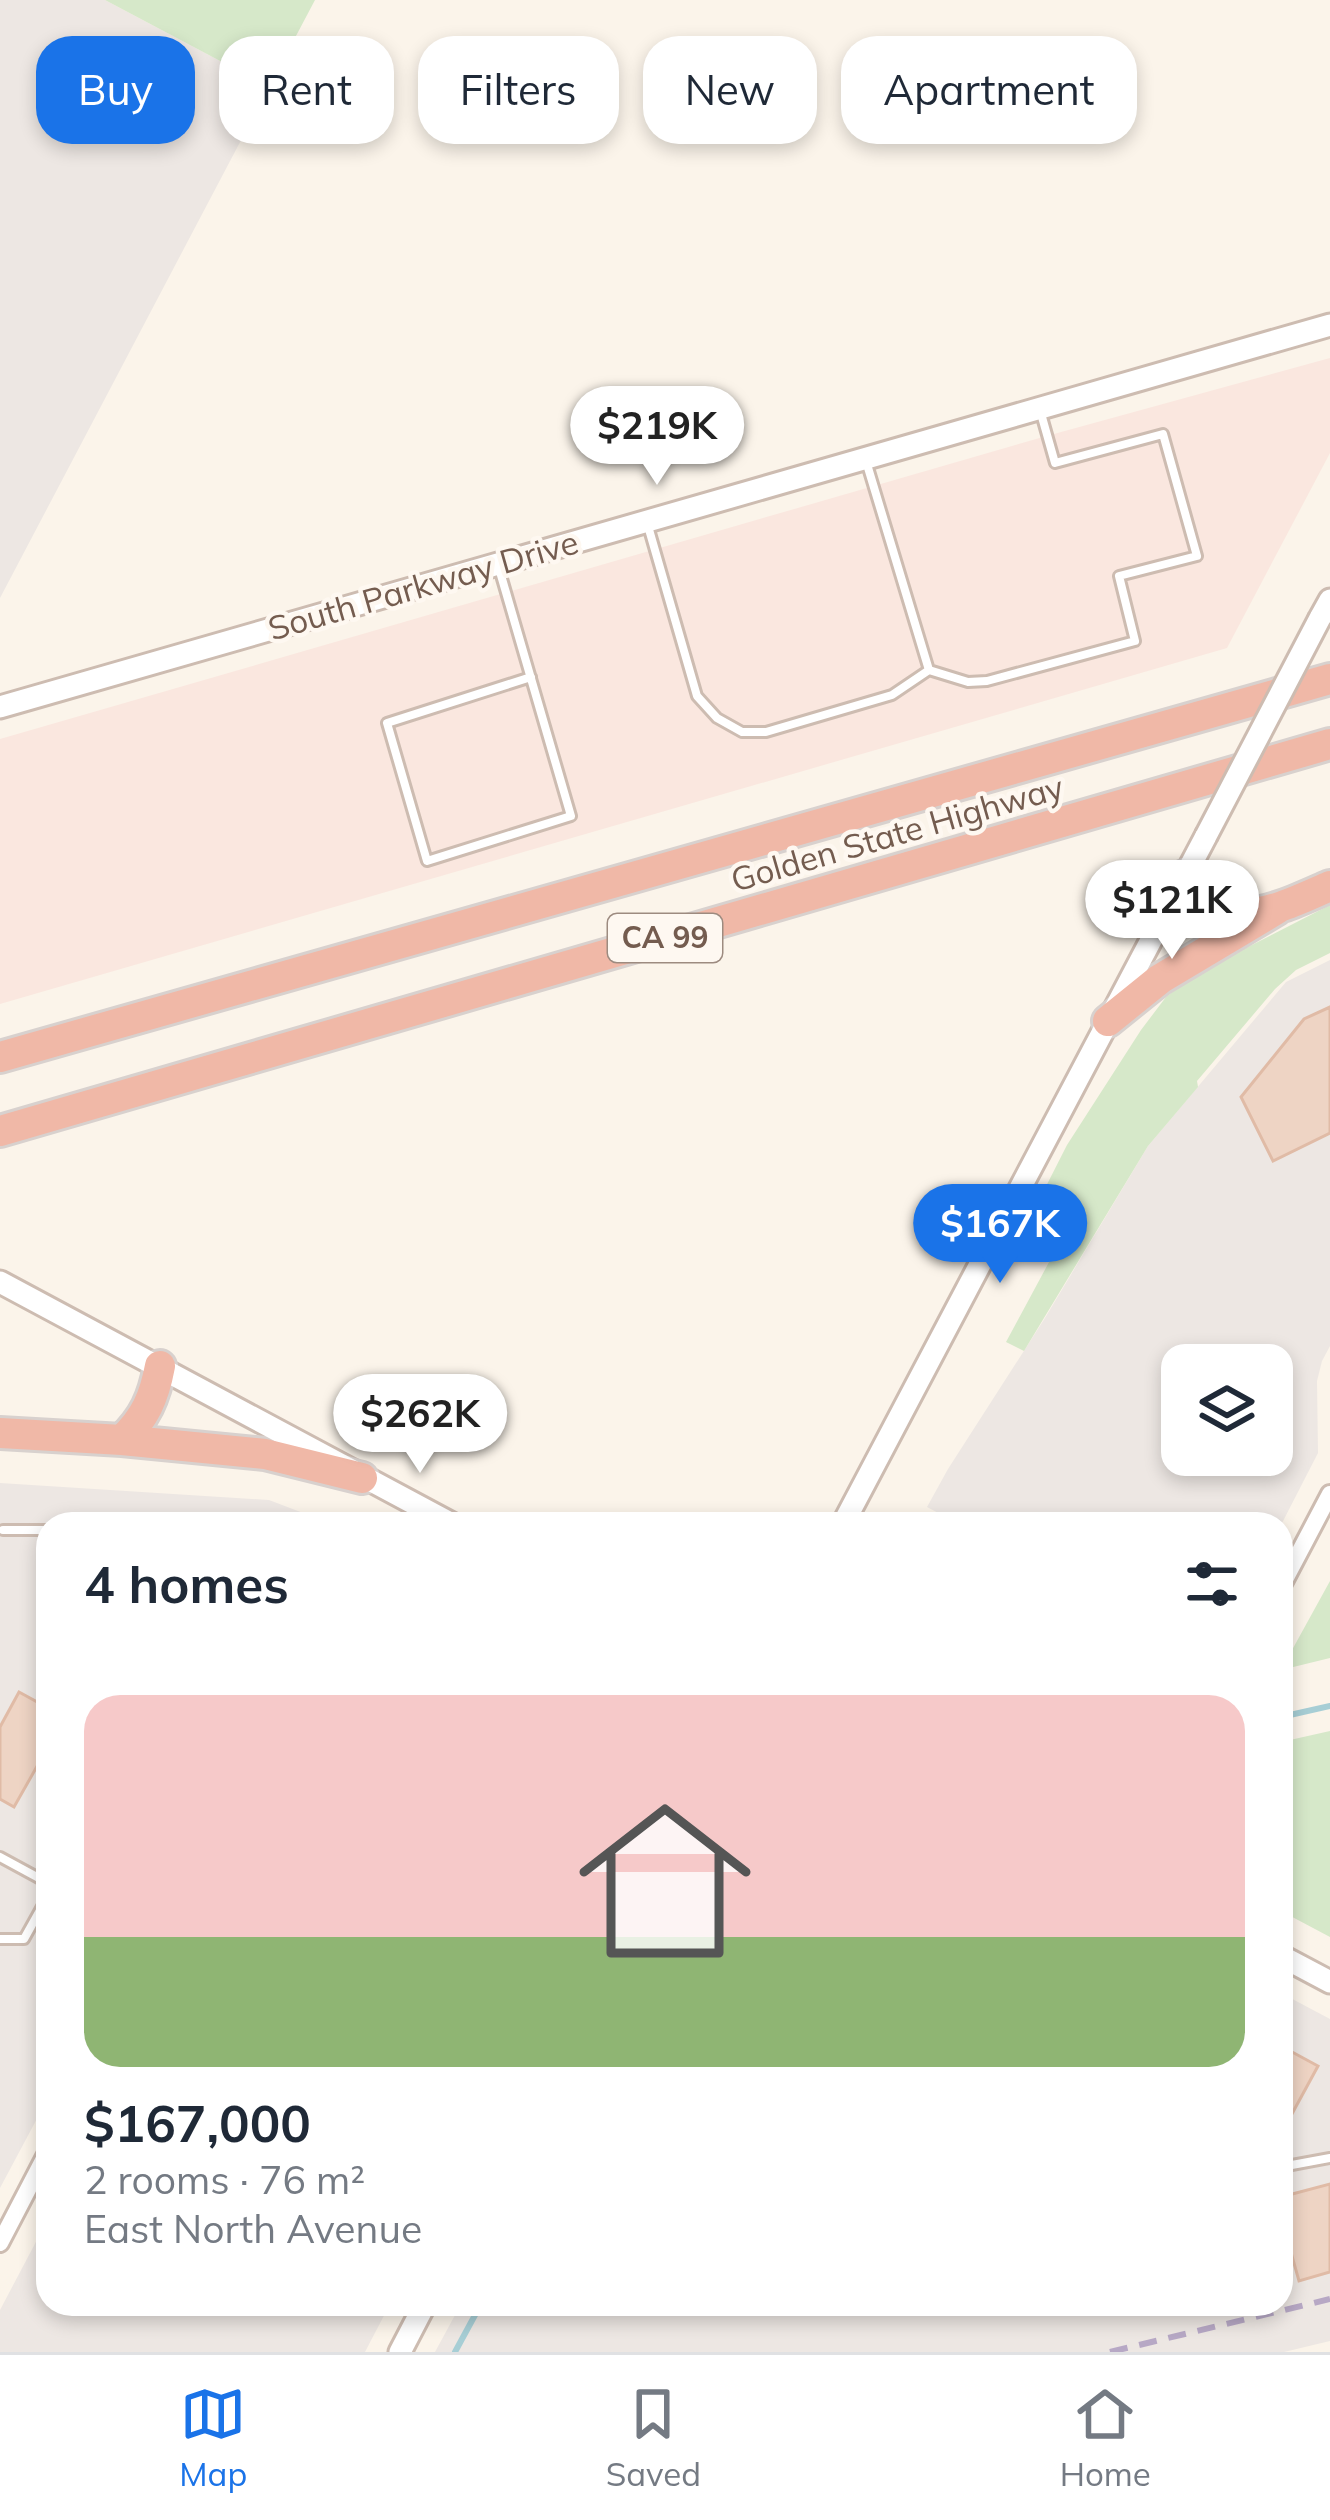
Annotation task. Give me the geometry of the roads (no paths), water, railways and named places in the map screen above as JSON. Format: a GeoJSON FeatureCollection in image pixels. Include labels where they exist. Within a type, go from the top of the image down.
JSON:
{"type":"FeatureCollection","features":[{"type":"Feature","properties":{"kind":"highway","name":"Golden State Highway"},"geometry":{"type":"LineString","coordinates":[[0,1058],[1330,679]]}},
{"type":"Feature","properties":{"kind":"highway","name":"Golden State Highway"},"geometry":{"type":"LineString","coordinates":[[0,1131],[1330,744]]}},
{"type":"Feature","properties":{"kind":"highway"},"geometry":{"type":"LineString","coordinates":[[1184,876],[1195,894],[1217,910],[1244,915],[1277,909]]}},
{"type":"Feature","properties":{"kind":"highway"},"geometry":{"type":"LineString","coordinates":[[1108,1021],[1160,979],[1277,909],[1330,886]]}},
{"type":"Feature","properties":{"kind":"highway"},"geometry":{"type":"LineString","coordinates":[[122,1440],[148,1409],[160,1366]]}},
{"type":"Feature","properties":{"kind":"highway"},"geometry":{"type":"LineString","coordinates":[[0,1433],[266,1454],[362,1478]]}},
{"type":"Feature","properties":{"kind":"street","name":"South Parkway Drive"},"geometry":{"type":"LineString","coordinates":[[0,707],[1330,325]]}},
{"type":"Feature","properties":{"kind":"street"},"geometry":{"type":"LineString","coordinates":[[849,1512],[1325,609]]}},
{"type":"Feature","properties":{"kind":"street"},"geometry":{"type":"LineString","coordinates":[[0,1282],[429,1512]]}},
{"type":"Feature","properties":{"kind":"street"},"geometry":{"type":"LineString","coordinates":[[1293,1564],[1330,1494]]}},
{"type":"Feature","properties":{"kind":"street"},"geometry":{"type":"LineString","coordinates":[[1293,1962],[1330,1982]]}},
{"type":"Feature","properties":{"kind":"street"},"geometry":{"type":"LineString","coordinates":[[0,2243],[36,2174]]}},
{"type":"Feature","properties":{"kind":"street"},"geometry":{"type":"LineString","coordinates":[[400,2352],[419,2316]]}},
{"type":"Feature","properties":{"kind":"lane"},"geometry":{"type":"LineString","coordinates":[[929,670],[968,682],[987,681],[1135,641],[1119,576],[1197,556],[1163,434],[1055,463],[1040,408]]}},
{"type":"Feature","properties":{"kind":"lane"},"geometry":{"type":"LineString","coordinates":[[866,458],[929,670]]}},
{"type":"Feature","properties":{"kind":"lane"},"geometry":{"type":"LineString","coordinates":[[647,520],[697,696],[717,718],[742,732],[766,732],[892,695],[929,670]]}},
{"type":"Feature","properties":{"kind":"lane"},"geometry":{"type":"LineString","coordinates":[[497,563],[531,677],[571,816],[427,861],[387,723],[531,677]]}},
{"type":"Feature","properties":{"kind":"lane"},"geometry":{"type":"LineString","coordinates":[[3,1530],[36,1530]]}},
{"type":"Feature","properties":{"kind":"lane"},"geometry":{"type":"LineString","coordinates":[[0,1857],[36,1876]]}},
{"type":"Feature","properties":{"kind":"lane"},"geometry":{"type":"LineString","coordinates":[[0,1939],[24,1939],[36,1918]]}},
{"type":"Feature","properties":{"kind":"lane"},"geometry":{"type":"LineString","coordinates":[[1293,2166],[1330,2158]]}},
{"type":"Feature","properties":{"kind":"waterway"},"geometry":{"type":"LineString","coordinates":[[1293,1714],[1330,1706]]}},
{"type":"Feature","properties":{"kind":"waterway"},"geometry":{"type":"LineString","coordinates":[[455,2352],[474,2316]]}},
{"type":"Feature","properties":{"kind":"railway"},"geometry":{"type":"LineString","coordinates":[[1293,2308],[1330,2299]]}},
{"type":"Feature","properties":{"kind":"railway"},"geometry":{"type":"LineString","coordinates":[[1110,2352],[1259,2316]]}}]}
